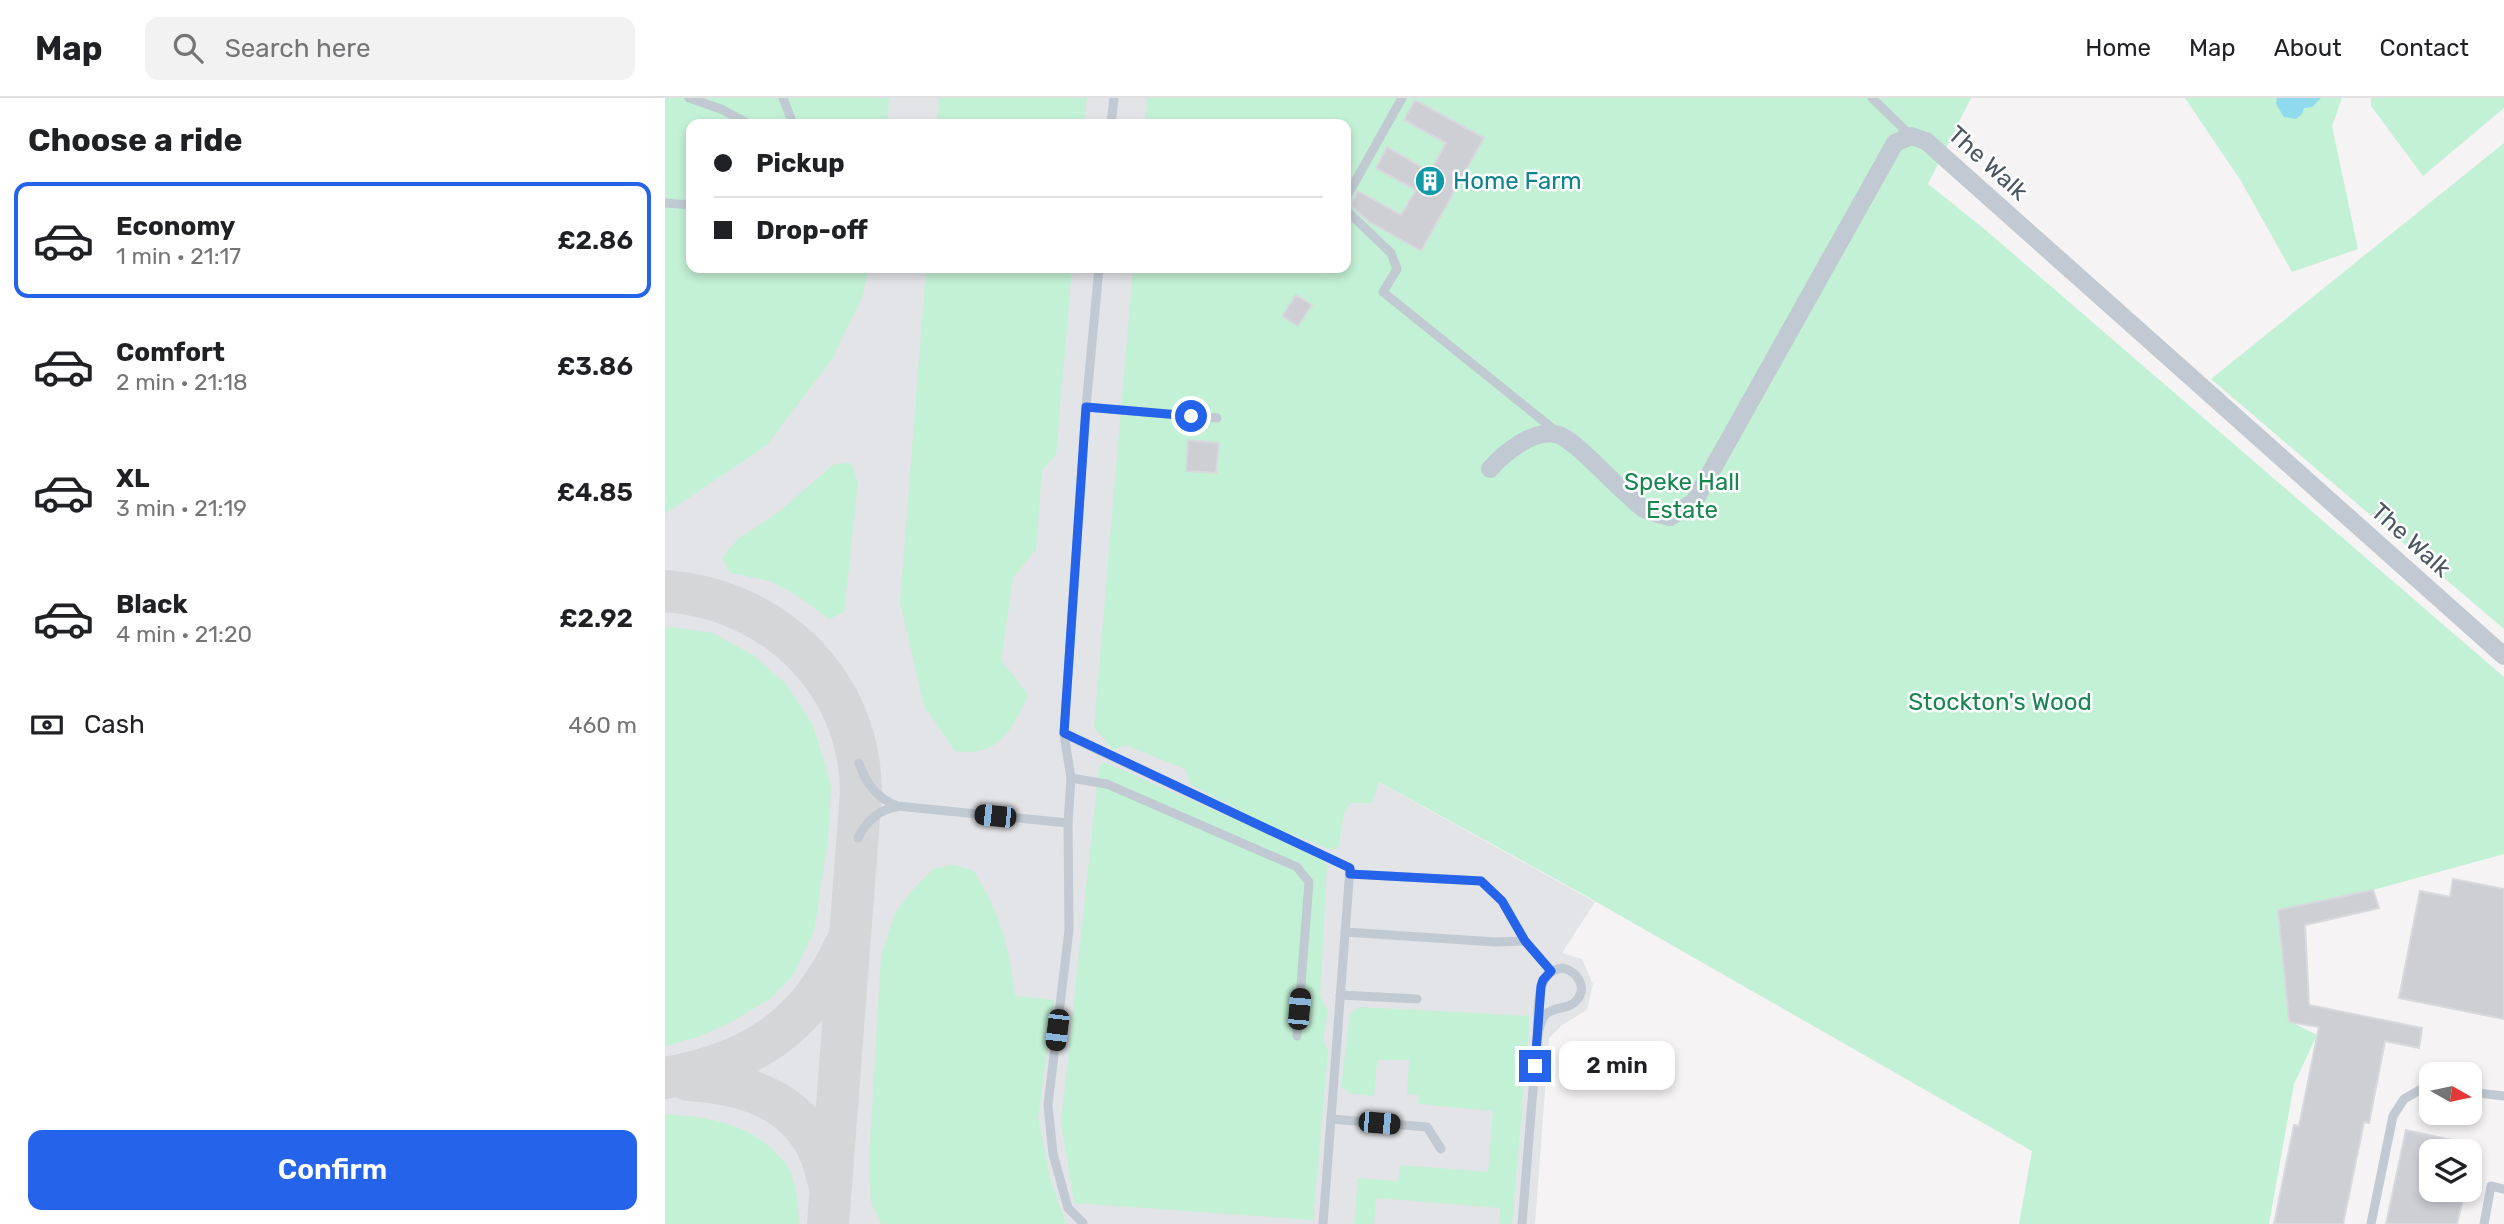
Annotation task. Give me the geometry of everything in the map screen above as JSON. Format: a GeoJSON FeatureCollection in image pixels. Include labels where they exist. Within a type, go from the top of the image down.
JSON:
{"type":"FeatureCollection","features":[{"type":"Feature","properties":{"kind":"street","name":"The Walk"},"geometry":{"type":"LineString","coordinates":[[1561,435],[1643,508],[1670,517],[1694,502],[1895,143],[1911,136],[1926,141],[2504,656]]}},
{"type":"Feature","properties":{"kind":"street"},"geometry":{"type":"LineString","coordinates":[[1490,469],[1498,460],[1535,436],[1549,433],[1561,435]]}},
{"type":"Feature","properties":{"kind":"lane"},"geometry":{"type":"LineString","coordinates":[[689,98],[720,108],[741,119]]}},
{"type":"Feature","properties":{"kind":"lane"},"geometry":{"type":"LineString","coordinates":[[783,98],[791,119]]}},
{"type":"Feature","properties":{"kind":"lane"},"geometry":{"type":"LineString","coordinates":[[1112,119],[1114,98]]}},
{"type":"Feature","properties":{"kind":"lane"},"geometry":{"type":"LineString","coordinates":[[1351,189],[1402,98]]}},
{"type":"Feature","properties":{"kind":"lane"},"geometry":{"type":"LineString","coordinates":[[1872,98],[1911,136]]}},
{"type":"Feature","properties":{"kind":"lane"},"geometry":{"type":"LineString","coordinates":[[665,203],[686,205]]}},
{"type":"Feature","properties":{"kind":"lane"},"geometry":{"type":"LineString","coordinates":[[1351,215],[1391,253],[1397,269],[1383,292],[1561,435]]}},
{"type":"Feature","properties":{"kind":"lane"},"geometry":{"type":"LineString","coordinates":[[1083,1223],[1068,1209],[1053,1154],[1048,1105],[1069,930],[1068,823],[1071,778],[1064,733],[1086,407],[1099,273]]}},
{"type":"Feature","properties":{"kind":"lane"},"geometry":{"type":"LineString","coordinates":[[1086,407],[1217,418]]}},
{"type":"Feature","properties":{"kind":"lane"},"geometry":{"type":"LineString","coordinates":[[1064,733],[1350,868],[1323,1224]]}},
{"type":"Feature","properties":{"kind":"lane"},"geometry":{"type":"LineString","coordinates":[[859,764],[870,787],[883,799],[897,806],[1068,823]]}},
{"type":"Feature","properties":{"kind":"lane"},"geometry":{"type":"LineString","coordinates":[[1071,778],[1107,784],[1297,867],[1309,881],[1297,1036]]}},
{"type":"Feature","properties":{"kind":"lane"},"geometry":{"type":"LineString","coordinates":[[858,838],[875,815],[897,806]]}},
{"type":"Feature","properties":{"kind":"lane"},"geometry":{"type":"LineString","coordinates":[[1350,874],[1481,881],[1502,901],[1525,941],[1551,971]]}},
{"type":"Feature","properties":{"kind":"lane"},"geometry":{"type":"LineString","coordinates":[[1345,932],[1495,942],[1525,941]]}},
{"type":"Feature","properties":{"kind":"lane"},"geometry":{"type":"LineString","coordinates":[[1523,1224],[1537,1040],[1537,989],[1551,971],[1563,968],[1574,972],[1581,984],[1579,997],[1569,1007],[1554,1009],[1546,1014],[1537,1040]]}},
{"type":"Feature","properties":{"kind":"lane"},"geometry":{"type":"LineString","coordinates":[[1340,995],[1417,999]]}},
{"type":"Feature","properties":{"kind":"lane"},"geometry":{"type":"LineString","coordinates":[[2371,1224],[2393,1116],[2404,1099],[2419,1090]]}},
{"type":"Feature","properties":{"kind":"lane"},"geometry":{"type":"LineString","coordinates":[[2482,1093],[2504,1096]]}},
{"type":"Feature","properties":{"kind":"lane"},"geometry":{"type":"LineString","coordinates":[[1331,1119],[1427,1127],[1441,1149]]}},
{"type":"Feature","properties":{"kind":"lane"},"geometry":{"type":"LineString","coordinates":[[2484,1224],[2491,1186],[2504,1189]]}},
{"type":"Feature","properties":{"kind":"shaded area"},"geometry":{"type":"Polygon","coordinates":[[[665,98],[1213,98],[1211,119],[686,119],[686,273],[1198,273],[1357,770],[1595,902],[1562,953],[1582,959],[1593,984],[1587,1010],[1562,1025],[1549,1038],[1535,1224],[665,1224],[665,98]]]}},
{"type":"Feature","properties":{"kind":"green space"},"geometry":{"type":"Polygon","coordinates":[[[665,98],[889,98],[887,119],[686,119],[686,273],[868,273],[862,297],[832,359],[767,445],[665,514],[665,98]]]}},
{"type":"Feature","properties":{"kind":"green space"},"geometry":{"type":"Polygon","coordinates":[[[939,98],[1087,98],[1085,119],[937,119],[939,98]]]}},
{"type":"Feature","properties":{"kind":"green space","name":"Speke Hall Estate"},"geometry":{"type":"Polygon","coordinates":[[[1147,98],[1971,98],[1928,184],[1982,227],[2504,677],[2504,854],[2373,890],[2278,911],[2289,1021],[2317,1035],[2294,1084],[2269,1224],[2019,1224],[2032,1151],[1579,892],[1379,782],[1372,803],[1350,803],[1344,812],[1339,846],[1332,850],[1272,827],[1191,785],[1185,769],[1125,745],[1113,750],[1094,727],[1133,273],[1351,273],[1351,119],[1145,119],[1147,98]]]}},
{"type":"Feature","properties":{"kind":"green space"},"geometry":{"type":"Polygon","coordinates":[[[2185,98],[2342,98],[2332,126],[2358,249],[2292,272],[2241,181],[2185,98]]]}},
{"type":"Feature","properties":{"kind":"green space"},"geometry":{"type":"Polygon","coordinates":[[[2371,98],[2504,98],[2504,108],[2423,176],[2371,106],[2371,98]]]}},
{"type":"Feature","properties":{"kind":"green space"},"geometry":{"type":"Polygon","coordinates":[[[2504,143],[2504,629],[2211,379],[2504,143]]]}},
{"type":"Feature","properties":{"kind":"green space"},"geometry":{"type":"Polygon","coordinates":[[[926,273],[1072,273],[1056,455],[1042,470],[1036,549],[1013,578],[1001,660],[1028,695],[1016,720],[1002,739],[983,750],[955,751],[924,706],[900,603],[926,273]]]}},
{"type":"Feature","properties":{"kind":"green space"},"geometry":{"type":"Polygon","coordinates":[[[851,463],[858,483],[844,612],[829,619],[796,595],[770,581],[730,573],[722,558],[737,540],[781,510],[834,464],[851,463]]]}},
{"type":"Feature","properties":{"kind":"green space"},"geometry":{"type":"Polygon","coordinates":[[[665,628],[713,633],[753,655],[786,684],[813,725],[831,786],[828,839],[814,931],[793,975],[770,999],[731,1022],[701,1036],[665,1046],[665,628]]]}},
{"type":"Feature","properties":{"kind":"green space"},"geometry":{"type":"Polygon","coordinates":[[[1104,762],[1298,847],[1320,858],[1327,865],[1320,996],[1328,1011],[1323,1040],[1328,1050],[1313,1220],[1074,1203],[1061,1123],[1099,766],[1104,762]]]}},
{"type":"Feature","properties":{"kind":"green space"},"geometry":{"type":"Polygon","coordinates":[[[953,865],[973,870],[990,901],[1006,945],[1015,996],[1054,1000],[1038,1118],[1051,1182],[1066,1224],[881,1224],[871,1202],[869,1160],[881,956],[895,913],[910,893],[933,869],[953,865]]]}},
{"type":"Feature","properties":{"kind":"green space"},"geometry":{"type":"Polygon","coordinates":[[[1359,1007],[1530,1016],[1512,1224],[1499,1224],[1500,1208],[1376,1198],[1374,1224],[1354,1224],[1358,1178],[1398,1181],[1400,1165],[1488,1172],[1493,1111],[1418,1104],[1419,1095],[1407,1094],[1409,1060],[1377,1060],[1374,1096],[1351,1094],[1341,1087],[1350,1014],[1359,1007]]]}},
{"type":"Feature","properties":{"kind":"green space"},"geometry":{"type":"Polygon","coordinates":[[[665,1114],[725,1123],[752,1134],[764,1143],[785,1162],[790,1172],[796,1194],[799,1224],[665,1224],[665,1114]]]}},
{"type":"Feature","properties":{"kind":"water"},"geometry":{"type":"Polygon","coordinates":[[[2277,98],[2321,98],[2312,107],[2304,108],[2296,119],[2284,117],[2276,104],[2277,98]]]}},
{"type":"Feature","properties":{"kind":"building","name":"Home Farm"},"geometry":{"type":"Polygon","coordinates":[[[1415,100],[1484,138],[1421,251],[1368,221],[1351,205],[1358,191],[1401,215],[1416,190],[1376,168],[1387,147],[1430,172],[1446,143],[1404,120],[1415,100]]]}},
{"type":"Feature","properties":{"kind":"building"},"geometry":{"type":"Polygon","coordinates":[[[1296,295],[1312,305],[1298,326],[1282,316],[1296,295]]]}},
{"type":"Feature","properties":{"kind":"building"},"geometry":{"type":"Polygon","coordinates":[[[1188,440],[1219,443],[1216,473],[1186,471],[1188,440]]]}},
{"type":"Feature","properties":{"kind":"building"},"geometry":{"type":"Polygon","coordinates":[[[2453,879],[2504,889],[2504,1019],[2399,998],[2420,891],[2450,897],[2453,879]]]}},
{"type":"Feature","properties":{"kind":"building"},"geometry":{"type":"Polygon","coordinates":[[[2373,890],[2379,908],[2305,925],[2309,1005],[2422,1028],[2419,1048],[2385,1041],[2369,1123],[2364,1122],[2343,1224],[2274,1224],[2294,1125],[2299,1126],[2319,1027],[2289,1022],[2278,910],[2373,890]]]}},
{"type":"Feature","properties":{"kind":"building"},"geometry":{"type":"Polygon","coordinates":[[[2406,1130],[2447,1139],[2419,1139],[2419,1202],[2462,1202],[2457,1224],[2386,1224],[2406,1130]]]}},
{"type":"Feature","properties":{"kind":"taxiway"},"geometry":{"type":"LineString","coordinates":[[665,591],[705,597],[741,610],[775,629],[803,653],[827,682],[845,715],[857,752],[861,792],[828,1224]]}},
{"type":"Feature","properties":{"kind":"taxiway"},"geometry":{"type":"LineString","coordinates":[[665,1078],[725,1062],[751,1051],[774,1036],[814,997],[831,973],[846,944]]}},
{"type":"Feature","properties":{"kind":"taxiway"},"geometry":{"type":"LineString","coordinates":[[689,1080],[737,1087],[778,1104],[796,1117],[810,1134],[821,1155],[828,1180]]}},
{"type":"Feature","properties":{"kind":"place","name":"Home Farm"},"geometry":{"type":"Point","coordinates":[1430,181]}},
{"type":"Feature","properties":{"kind":"route"},"geometry":{"type":"LineString","coordinates":[[1191,416],[1086,407],[1064,733],[1350,868],[1350,874],[1481,881],[1502,901],[1525,941],[1551,971],[1541,986],[1535,1066]]}},
{"type":"Feature","properties":{"kind":"park label","name":"Stockton's Wood"},"geometry":{"type":"Point","coordinates":[2000,702]}}]}
